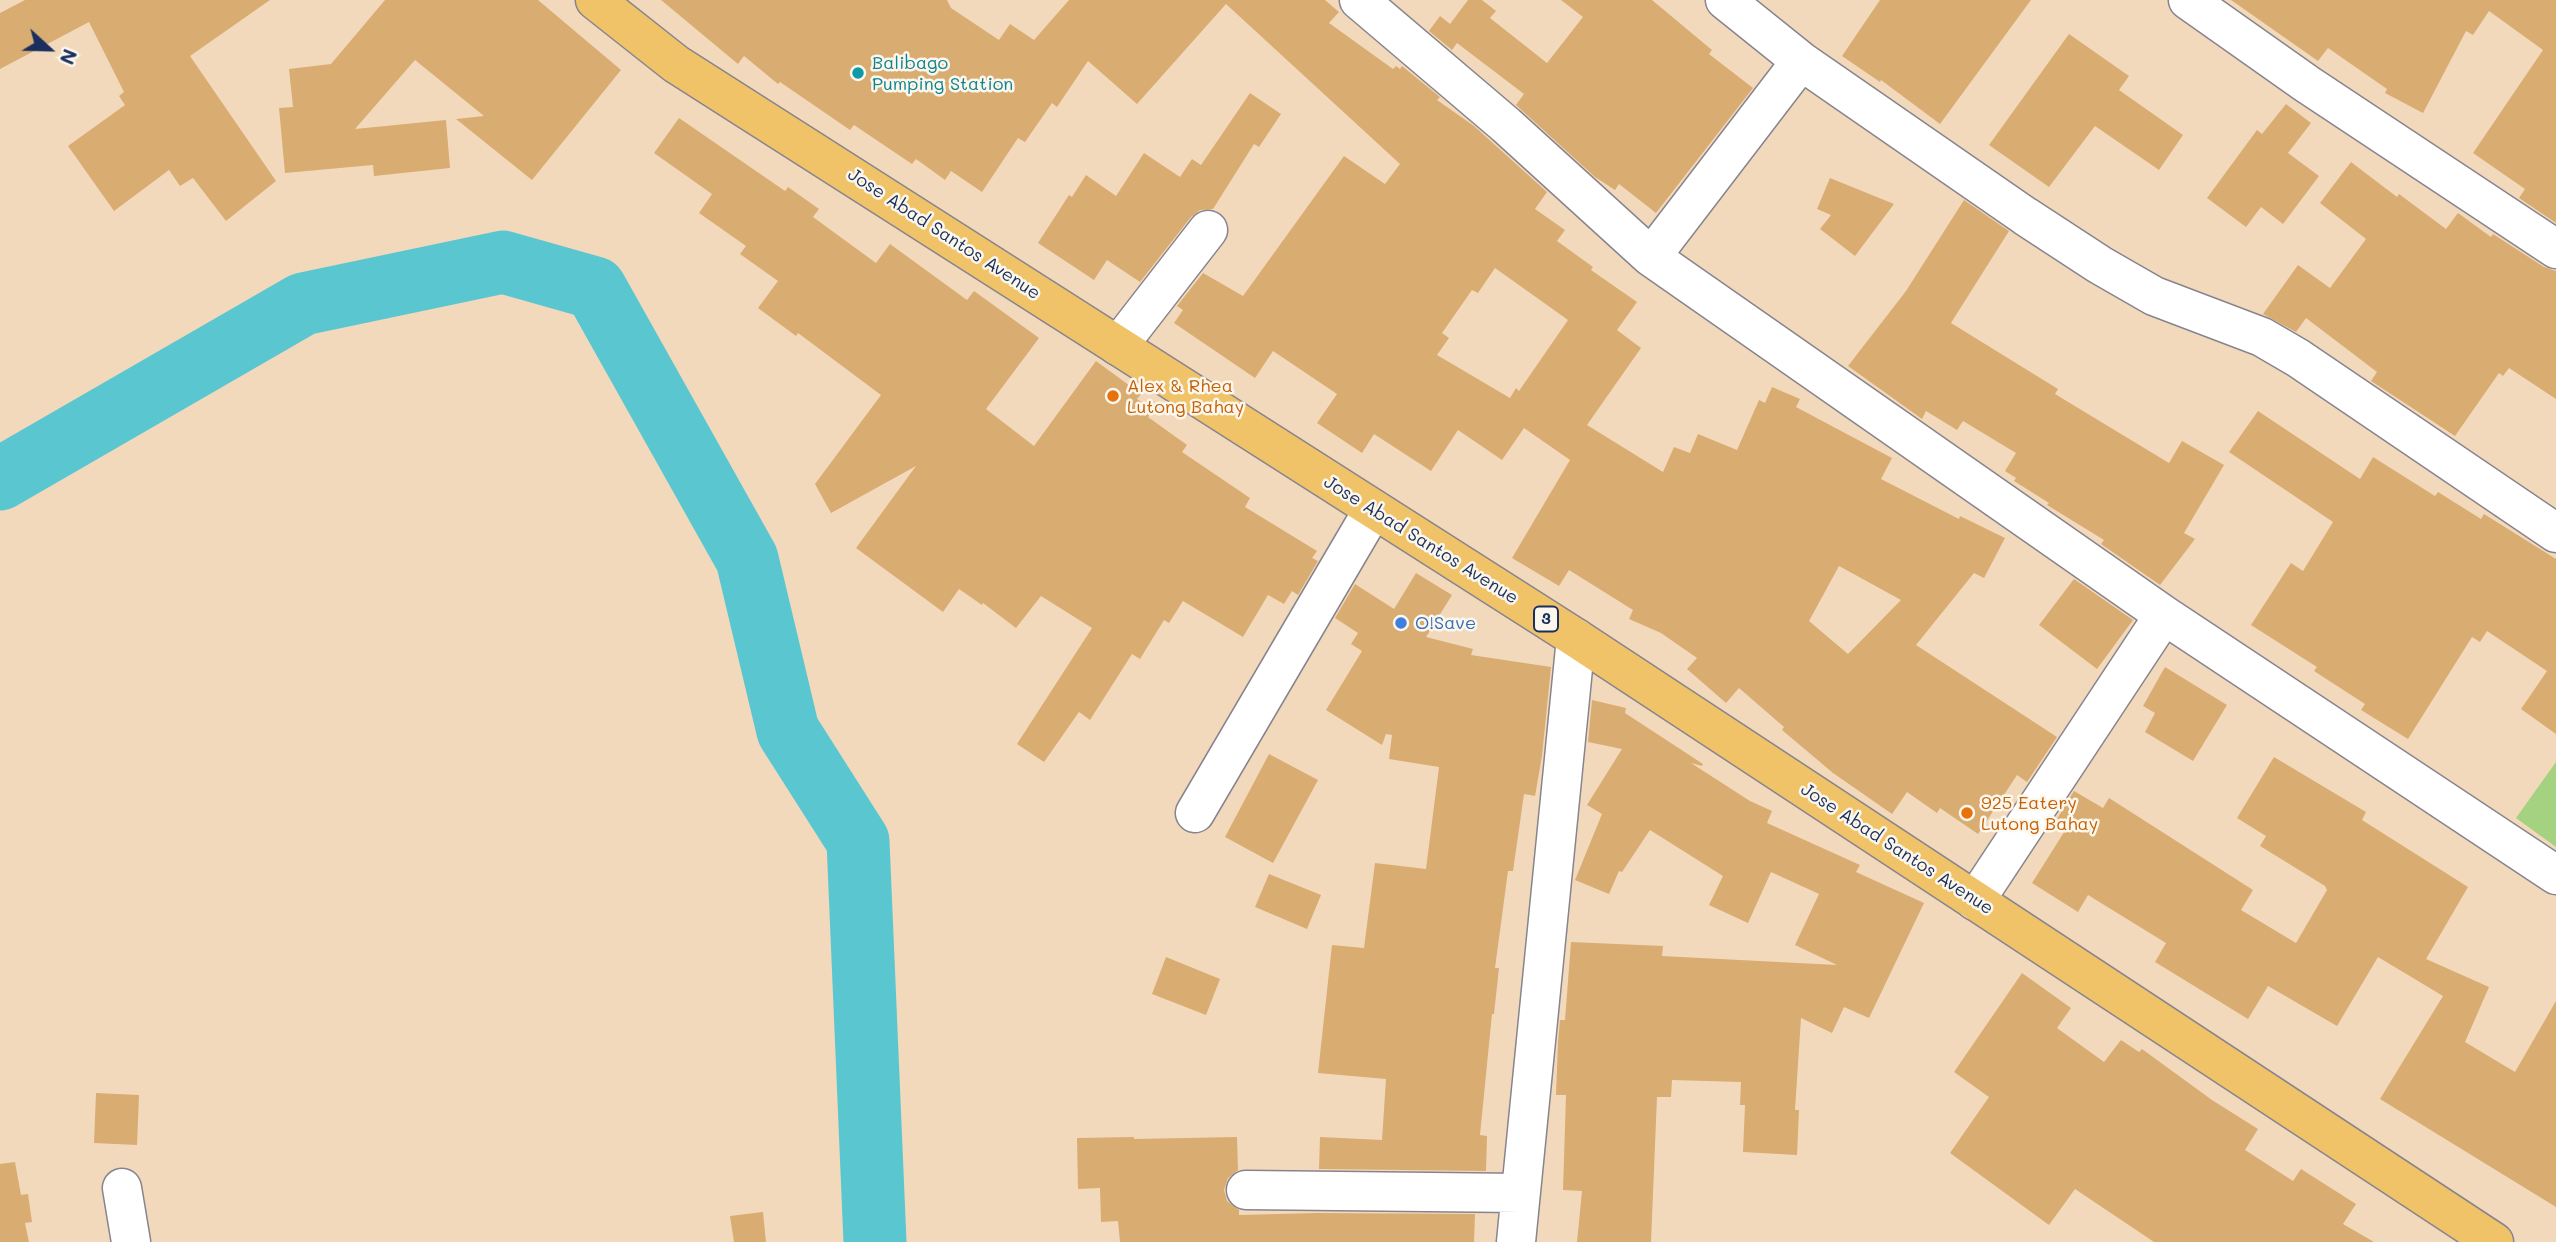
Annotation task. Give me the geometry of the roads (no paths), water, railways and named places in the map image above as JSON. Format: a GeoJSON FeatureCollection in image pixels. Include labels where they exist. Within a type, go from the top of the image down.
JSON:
{"type":"FeatureCollection","features":[{"type":"Feature","properties":{"kind":"highway","name":"Jose Abad Santos Avenue"},"geometry":{"type":"LineString","coordinates":[[595,0],[676,64],[1576,638],[2494,1242]]}},
{"type":"Feature","properties":{"kind":"street"},"geometry":{"type":"LineString","coordinates":[[1359,0],[1506,125],[1651,257],[2164,615],[2556,875]]}},
{"type":"Feature","properties":{"kind":"street"},"geometry":{"type":"LineString","coordinates":[[1725,0],[1801,61],[2100,265],[2154,296],[2262,337],[2298,358],[2556,533]]}},
{"type":"Feature","properties":{"kind":"street"},"geometry":{"type":"LineString","coordinates":[[2188,0],[2307,85],[2556,249]]}},
{"type":"Feature","properties":{"kind":"street"},"geometry":{"type":"LineString","coordinates":[[1651,257],[1801,61]]}},
{"type":"Feature","properties":{"kind":"street"},"geometry":{"type":"LineString","coordinates":[[1118,346],[1208,230]]}},
{"type":"Feature","properties":{"kind":"street"},"geometry":{"type":"LineString","coordinates":[[1195,813],[1373,510]]}},
{"type":"Feature","properties":{"kind":"street"},"geometry":{"type":"LineString","coordinates":[[1975,901],[2164,615]]}},
{"type":"Feature","properties":{"kind":"street"},"geometry":{"type":"LineString","coordinates":[[1516,1242],[1576,638]]}},
{"type":"Feature","properties":{"kind":"street"},"geometry":{"type":"LineString","coordinates":[[122,1188],[131,1242]]}},
{"type":"Feature","properties":{"kind":"street"},"geometry":{"type":"LineString","coordinates":[[1246,1190],[1520,1193]]}},
{"type":"Feature","properties":{"kind":"waterway"},"geometry":{"type":"LineString","coordinates":[[0,479],[303,304],[503,262],[595,288],[747,559],[788,731],[858,841],[875,1242]]}},
{"type":"Feature","properties":{"kind":"place","name":"Balibago Pumping Station"},"geometry":{"type":"Point","coordinates":[858,73]}},
{"type":"Feature","properties":{"kind":"place","name":"Alex & Rhea Lutong Bahay"},"geometry":{"type":"Point","coordinates":[1113,396]}},
{"type":"Feature","properties":{"kind":"place","name":"O!Save"},"geometry":{"type":"Point","coordinates":[1401,623]}},
{"type":"Feature","properties":{"kind":"place","name":"925 Eatery Lutong Bahay"},"geometry":{"type":"Point","coordinates":[1967,813]}}]}
